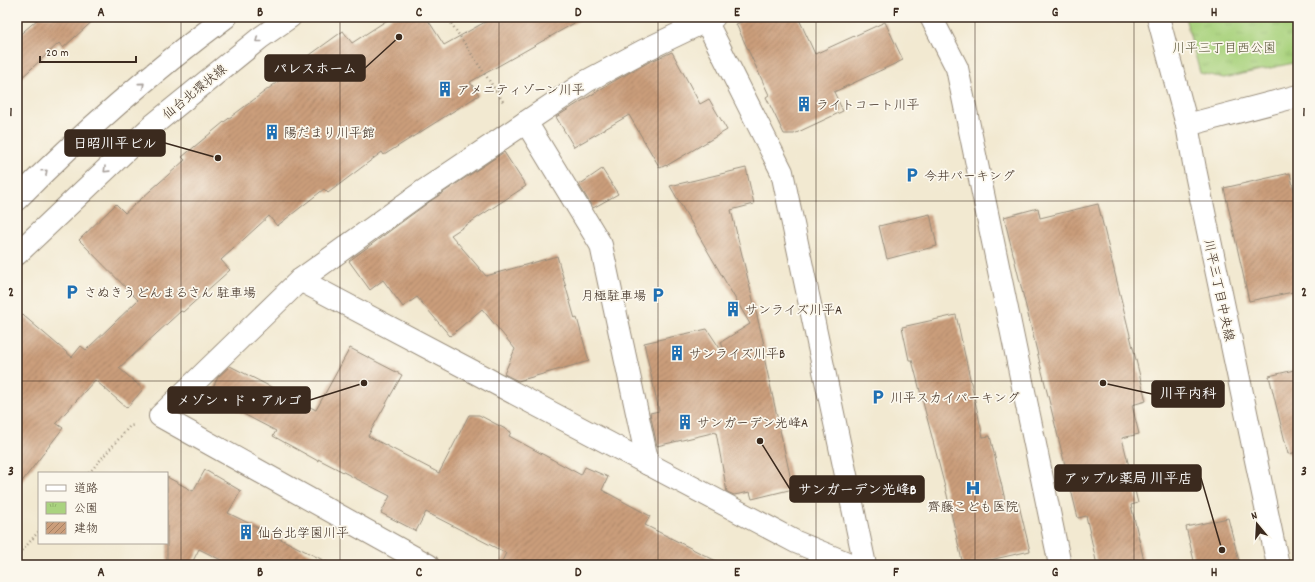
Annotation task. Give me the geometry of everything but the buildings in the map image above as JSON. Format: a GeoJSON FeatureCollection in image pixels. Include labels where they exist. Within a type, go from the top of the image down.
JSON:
{"type":"FeatureCollection","features":[{"type":"Feature","properties":{"kind":"street"},"geometry":{"type":"LineString","coordinates":[[17,199],[108,113],[196,39],[226,17]]}},
{"type":"Feature","properties":{"kind":"street","name":"仙台北環状線"},"geometry":{"type":"LineString","coordinates":[[17,254],[152,125],[260,38],[290,17]]}},
{"type":"Feature","properties":{"kind":"street"},"geometry":{"type":"LineString","coordinates":[[931,17],[957,68],[1060,565]]}},
{"type":"Feature","properties":{"kind":"street","name":"川平三丁目中央線"},"geometry":{"type":"LineString","coordinates":[[1158,17],[1187,125],[1198,185],[1278,565]]}},
{"type":"Feature","properties":{"kind":"street"},"geometry":{"type":"LineString","coordinates":[[428,565],[160,416],[300,280],[422,192],[587,81],[643,51],[710,19],[782,172],[865,565]]}},
{"type":"Feature","properties":{"kind":"street"},"geometry":{"type":"LineString","coordinates":[[1187,125],[1298,96]]}},
{"type":"Feature","properties":{"kind":"street"},"geometry":{"type":"LineString","coordinates":[[523,125],[601,245],[648,464]]}},
{"type":"Feature","properties":{"kind":"street"},"geometry":{"type":"LineString","coordinates":[[300,280],[796,542],[852,565]]}},
{"type":"Feature","properties":{"kind":"path"},"geometry":{"type":"LineString","coordinates":[[447,17],[523,125]]}},
{"type":"Feature","properties":{"kind":"path"},"geometry":{"type":"LineString","coordinates":[[90,472],[130,426],[160,416]]}},
{"type":"Feature","properties":{"kind":"path"},"geometry":{"type":"LineString","coordinates":[[17,557],[38,532]]}},
{"type":"Feature","properties":{"kind":"green space","name":"川平三丁目西公園"},"geometry":{"type":"Polygon","coordinates":[[[1185,17],[1298,17],[1298,62],[1224,78],[1200,73],[1185,17]]]}},
{"type":"Feature","properties":{"kind":"place","name":"パレスホーム"},"geometry":{"type":"Point","coordinates":[399,37]}},
{"type":"Feature","properties":{"kind":"place","name":"アメニティゾーン川平"},"geometry":{"type":"Point","coordinates":[445,89]}},
{"type":"Feature","properties":{"kind":"place","name":"ライトコート川平"},"geometry":{"type":"Point","coordinates":[804,104]}},
{"type":"Feature","properties":{"kind":"place","name":"陽だまり川平館"},"geometry":{"type":"Point","coordinates":[272,132]}},
{"type":"Feature","properties":{"kind":"place","name":"日昭川平ビル"},"geometry":{"type":"Point","coordinates":[218,158]}},
{"type":"Feature","properties":{"kind":"place","name":"今井パーキング"},"geometry":{"type":"Point","coordinates":[912,175]}},
{"type":"Feature","properties":{"kind":"place","name":"さぬきうどんまるさん 駐車場"},"geometry":{"type":"Point","coordinates":[72,292]}},
{"type":"Feature","properties":{"kind":"place","name":"月極駐車場"},"geometry":{"type":"Point","coordinates":[658,295]}},
{"type":"Feature","properties":{"kind":"place","name":"サンライズ川平A"},"geometry":{"type":"Point","coordinates":[733,309]}},
{"type":"Feature","properties":{"kind":"place","name":"サンライズ川平B"},"geometry":{"type":"Point","coordinates":[677,353]}},
{"type":"Feature","properties":{"kind":"place","name":"メゾン・ド・アルゴ"},"geometry":{"type":"Point","coordinates":[364,383]}},
{"type":"Feature","properties":{"kind":"place","name":"川平内科"},"geometry":{"type":"Point","coordinates":[1103,383]}},
{"type":"Feature","properties":{"kind":"place","name":"川平スカイパーキング"},"geometry":{"type":"Point","coordinates":[878,397]}},
{"type":"Feature","properties":{"kind":"place","name":"サンガーデン光峰A"},"geometry":{"type":"Point","coordinates":[685,422]}},
{"type":"Feature","properties":{"kind":"place","name":"サンガーデン光峰B"},"geometry":{"type":"Point","coordinates":[760,441]}},
{"type":"Feature","properties":{"kind":"place","name":"齊藤こども医院"},"geometry":{"type":"Point","coordinates":[973,488]}},
{"type":"Feature","properties":{"kind":"place","name":"仙台北学園川平"},"geometry":{"type":"Point","coordinates":[246,532]}},
{"type":"Feature","properties":{"kind":"place","name":"アップル薬局 川平店"},"geometry":{"type":"Point","coordinates":[1222,550]}}]}
